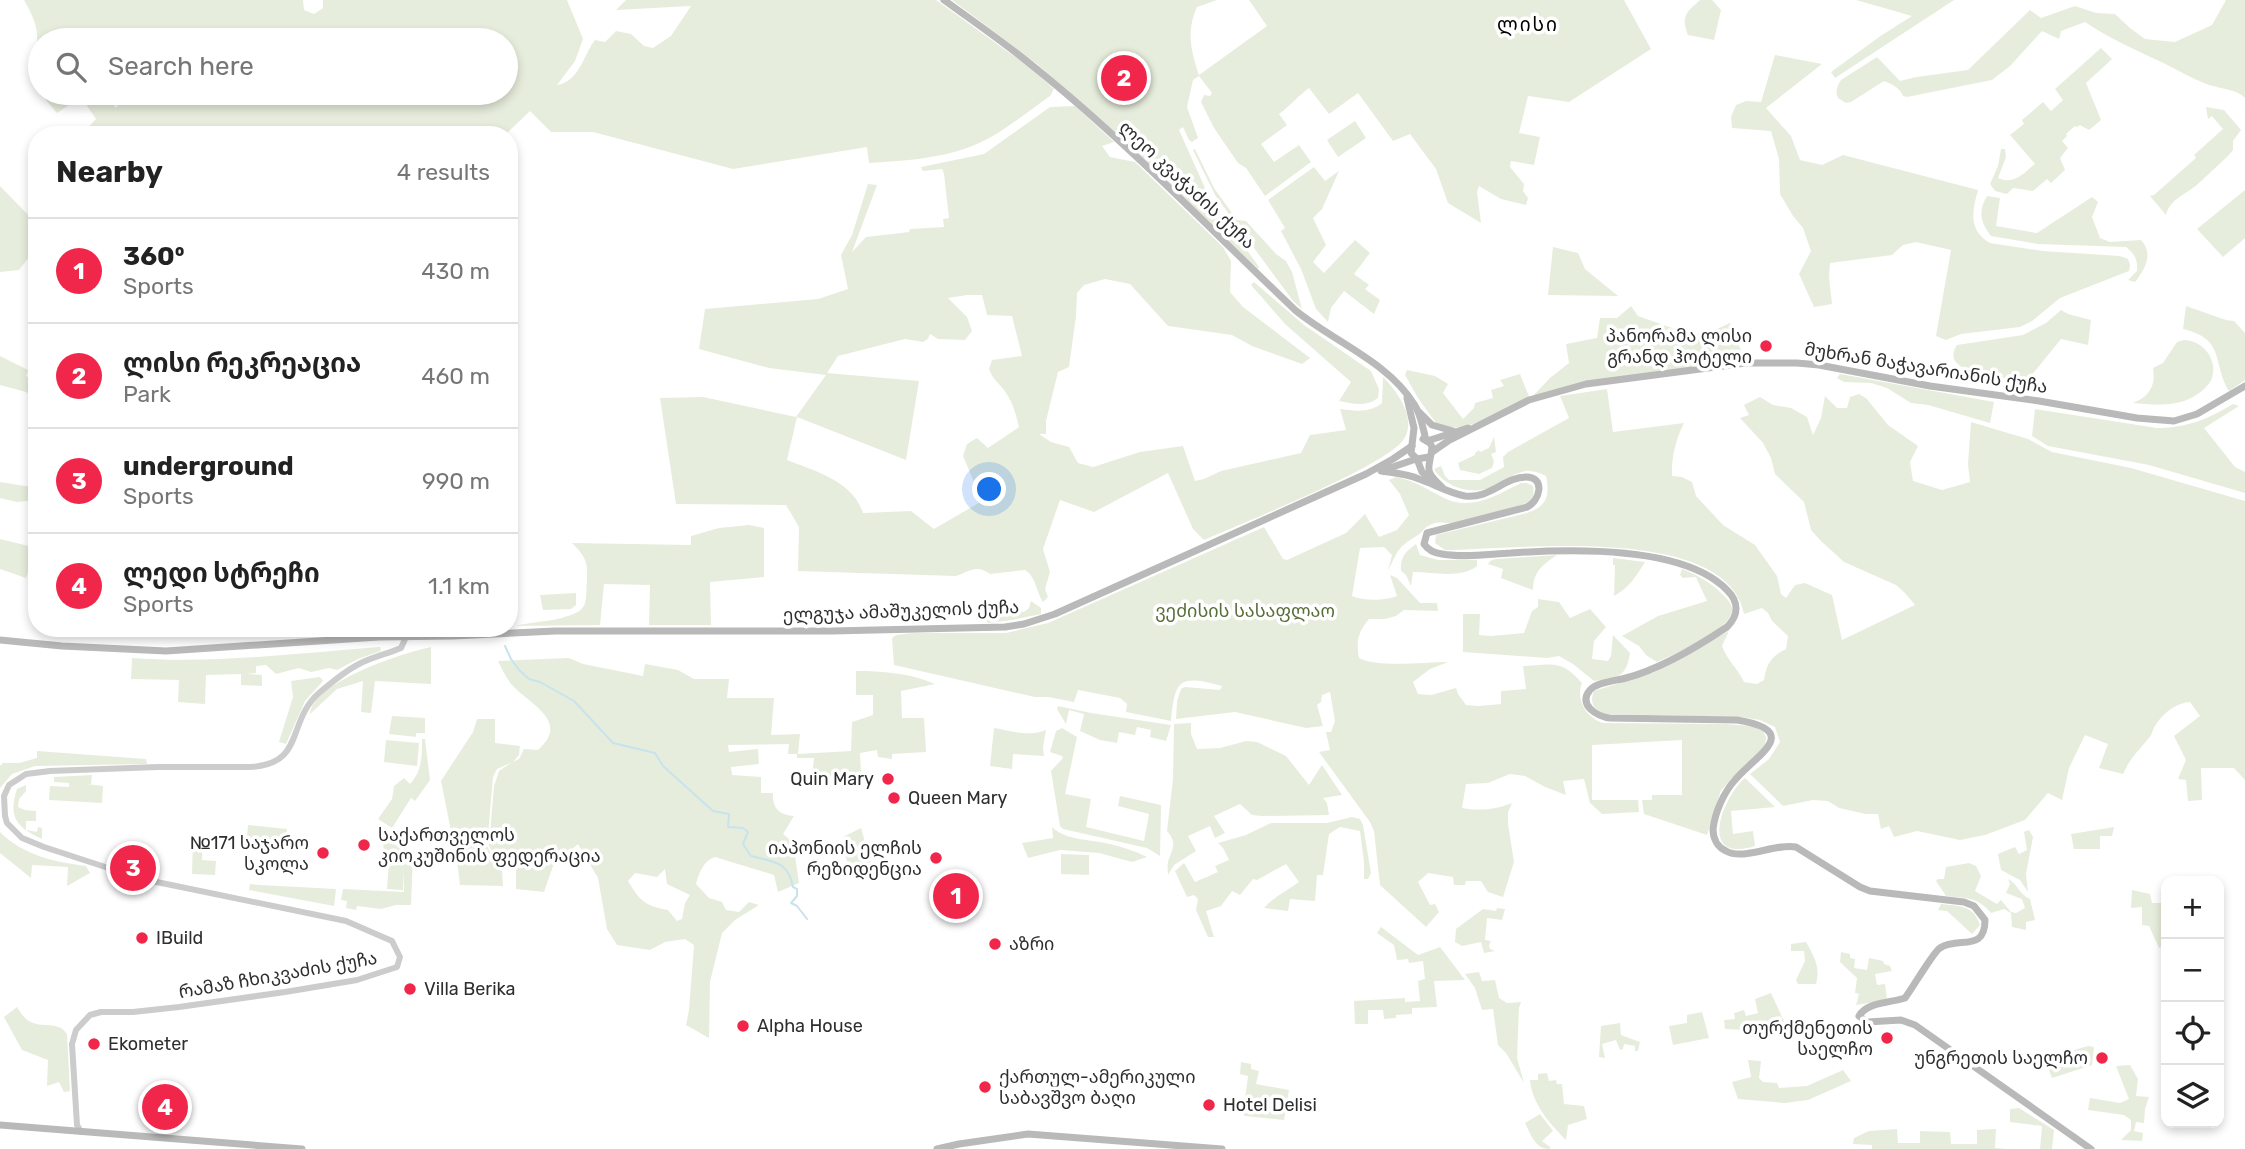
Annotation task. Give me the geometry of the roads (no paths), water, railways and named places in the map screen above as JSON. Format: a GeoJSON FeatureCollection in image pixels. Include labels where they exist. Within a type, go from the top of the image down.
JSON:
{"type":"FeatureCollection","features":[{"type":"Feature","properties":{"kind":"main road","name":"ლეო კვაჭაძის ქუჩა"},"geometry":{"type":"LineString","coordinates":[[944,0],[1034,67],[1064,93],[1140,161],[1295,310],[1317,328],[1392,376],[1406,393],[1415,414]]}},
{"type":"Feature","properties":{"kind":"main road","name":"მუხრან მაჭავარიანის ქუჩა"},"geometry":{"type":"LineString","coordinates":[[1457,435],[1529,400],[1586,384],[1746,363],[1819,365],[1930,386],[2137,418],[2174,421],[2197,414],[2245,386]]}},
{"type":"Feature","properties":{"kind":"main road"},"geometry":{"type":"LineString","coordinates":[[1415,414],[1436,428],[1457,435]]}},
{"type":"Feature","properties":{"kind":"main road"},"geometry":{"type":"LineString","coordinates":[[1415,414],[1431,445],[1428,467],[1433,478],[1446,489]]}},
{"type":"Feature","properties":{"kind":"main road"},"geometry":{"type":"LineString","coordinates":[[1415,414],[1412,453],[1425,476],[1446,489]]}},
{"type":"Feature","properties":{"kind":"main road"},"geometry":{"type":"LineString","coordinates":[[1378,470],[1408,442],[1415,414]]}},
{"type":"Feature","properties":{"kind":"main road"},"geometry":{"type":"LineString","coordinates":[[1378,470],[1420,439],[1427,441],[1457,435]]}},
{"type":"Feature","properties":{"kind":"main road"},"geometry":{"type":"LineString","coordinates":[[1378,470],[1430,455],[1457,435]]}},
{"type":"Feature","properties":{"kind":"main road"},"geometry":{"type":"LineString","coordinates":[[1433,478],[1434,457],[1457,435]]}},
{"type":"Feature","properties":{"kind":"main road"},"geometry":{"type":"LineString","coordinates":[[1378,470],[1417,478],[1462,495],[1479,495],[1525,477],[1533,478],[1540,487],[1537,499],[1527,507],[1427,533],[1424,544],[1427,549],[1436,553],[1459,555],[1541,551],[1613,552],[1698,570],[1724,587],[1733,598],[1737,610],[1733,621],[1727,627],[1657,666],[1634,676],[1593,687],[1587,693],[1588,706],[1596,714],[1610,718],[1737,720],[1767,729],[1771,736],[1767,750],[1733,782],[1722,800],[1714,825],[1715,841],[1726,852],[1744,854],[1788,845],[1796,847],[1870,891],[1964,902],[1974,906],[1985,920],[1980,938],[1972,942],[1946,944],[1936,950],[1905,998],[1864,1009],[1859,1016],[1867,1022],[1901,1020],[1915,1026],[2091,1149]]}},
{"type":"Feature","properties":{"kind":"main road","name":"ელგუჯა ამაშუკელის ქუჩა"},"geometry":{"type":"LineString","coordinates":[[518,633],[624,630],[832,631],[1005,627],[1024,624],[1055,614],[1378,470]]}},
{"type":"Feature","properties":{"kind":"main road","name":"ელგუჯა ამაშუკელის ქუჩა"},"geometry":{"type":"LineString","coordinates":[[0,640],[166,651],[352,638],[405,637]]}},
{"type":"Feature","properties":{"kind":"main road"},"geometry":{"type":"LineString","coordinates":[[0,1125],[302,1149]]}},
{"type":"Feature","properties":{"kind":"main road"},"geometry":{"type":"LineString","coordinates":[[937,1149],[1028,1134],[1222,1149]]}},
{"type":"Feature","properties":{"kind":"street","name":"რამაზ ჩხიკვაძის ქუჩა"},"geometry":{"type":"LineString","coordinates":[[81,1132],[77,1125],[72,1044],[76,1030],[90,1015],[179,1007],[357,980],[397,967],[400,957],[392,942],[346,921],[143,879],[22,838],[14,832],[5,816],[4,796],[9,785],[26,774],[50,771],[262,767],[285,756],[304,713],[317,695],[361,662],[401,648],[405,637]]}},
{"type":"Feature","properties":{"kind":"waterway"},"geometry":{"type":"LineString","coordinates":[[505,646],[511,659],[529,679],[540,682],[574,701],[613,743],[655,753],[663,766],[713,811],[729,814],[728,827],[743,828],[748,832],[743,844],[751,856],[779,864],[788,872],[793,887],[797,889],[797,896],[791,903],[797,906],[807,919]]}},
{"type":"Feature","properties":{"kind":"place","name":"ლისი რეკრეაცია"},"geometry":{"type":"Point","coordinates":[1124,78]}},
{"type":"Feature","properties":{"kind":"place","name":"პანორამა ლისი გრანდ ჰოტელი"},"geometry":{"type":"Point","coordinates":[1766,346]}},
{"type":"Feature","properties":{"kind":"place","name":"Quin Mary"},"geometry":{"type":"Point","coordinates":[888,779]}},
{"type":"Feature","properties":{"kind":"place","name":"Queen Mary"},"geometry":{"type":"Point","coordinates":[894,798]}},
{"type":"Feature","properties":{"kind":"place","name":"საქართველოს კიოკუშინის ფედერაცია"},"geometry":{"type":"Point","coordinates":[364,845]}},
{"type":"Feature","properties":{"kind":"place","name":"№171 საჯარო სკოლა"},"geometry":{"type":"Point","coordinates":[323,853]}},
{"type":"Feature","properties":{"kind":"place","name":"იაპონიის ელჩის რეზიდენცია"},"geometry":{"type":"Point","coordinates":[936,858]}},
{"type":"Feature","properties":{"kind":"place","name":"underground"},"geometry":{"type":"Point","coordinates":[133,868]}},
{"type":"Feature","properties":{"kind":"place","name":"360⁰"},"geometry":{"type":"Point","coordinates":[956,896]}},
{"type":"Feature","properties":{"kind":"place","name":"IBuild"},"geometry":{"type":"Point","coordinates":[142,938]}},
{"type":"Feature","properties":{"kind":"place","name":"აზრი"},"geometry":{"type":"Point","coordinates":[995,944]}},
{"type":"Feature","properties":{"kind":"place","name":"Villa Berika"},"geometry":{"type":"Point","coordinates":[410,989]}},
{"type":"Feature","properties":{"kind":"place","name":"Alpha House"},"geometry":{"type":"Point","coordinates":[743,1026]}},
{"type":"Feature","properties":{"kind":"place","name":"თურქმენეთის საელჩო"},"geometry":{"type":"Point","coordinates":[1887,1038]}},
{"type":"Feature","properties":{"kind":"place","name":"Ekometer"},"geometry":{"type":"Point","coordinates":[94,1044]}},
{"type":"Feature","properties":{"kind":"place","name":"უნგრეთის საელჩო"},"geometry":{"type":"Point","coordinates":[2102,1058]}},
{"type":"Feature","properties":{"kind":"place","name":"ქართულ-ამერიკული საბავშვო ბაღი"},"geometry":{"type":"Point","coordinates":[985,1087]}},
{"type":"Feature","properties":{"kind":"place","name":"Hotel Delisi"},"geometry":{"type":"Point","coordinates":[1209,1105]}},
{"type":"Feature","properties":{"kind":"place","name":"ლედი სტრეჩი"},"geometry":{"type":"Point","coordinates":[165,1107]}},
{"type":"Feature","properties":{"kind":"district","name":"ლისი"},"geometry":{"type":"Point","coordinates":[1528,24]}},
{"type":"Feature","properties":{"kind":"park label","name":"ვეძისის სასაფლაო"},"geometry":{"type":"Point","coordinates":[1245,611]}}]}
